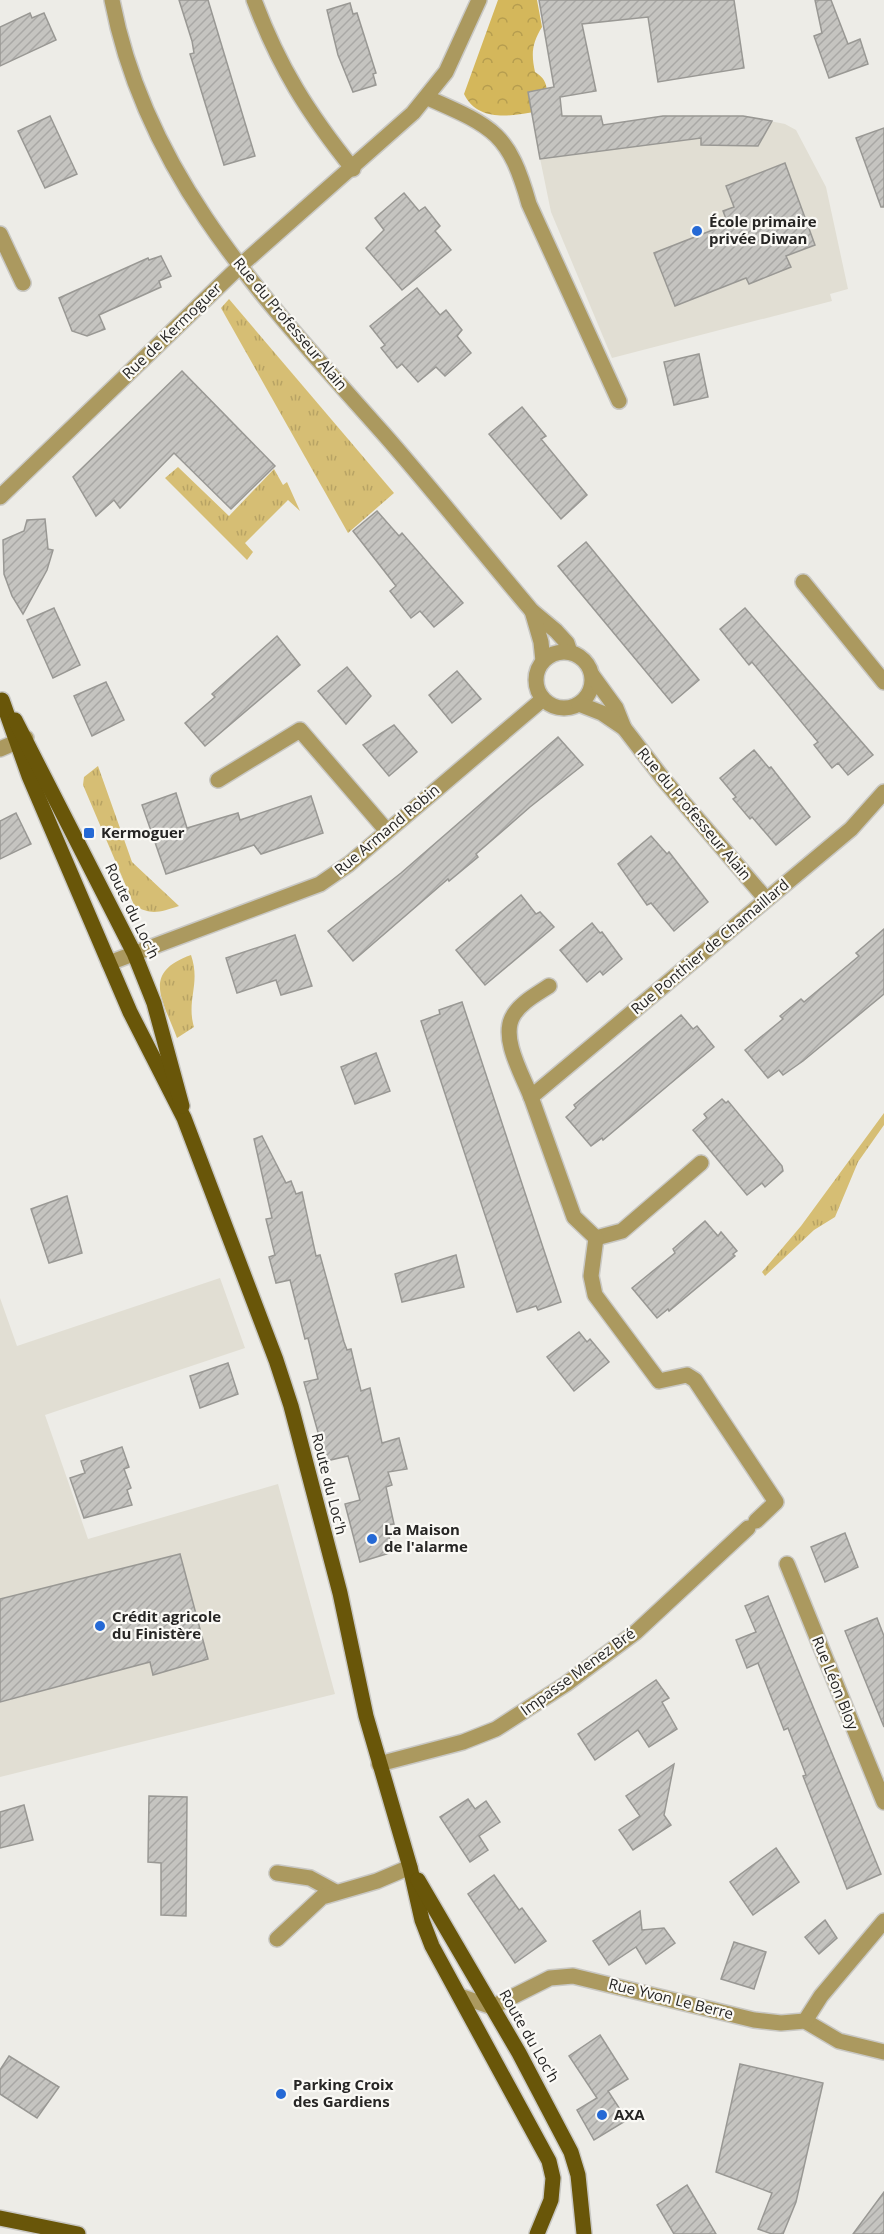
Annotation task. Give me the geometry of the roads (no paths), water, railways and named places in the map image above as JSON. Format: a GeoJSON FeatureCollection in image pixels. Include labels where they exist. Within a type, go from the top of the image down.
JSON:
{"type":"FeatureCollection","features":[{"type":"Feature","properties":{"kind":"main road","name":"Route du Loc'h"},"geometry":{"type":"LineString","coordinates":[[1,698],[134,953],[158,1014],[184,1118]]}},
{"type":"Feature","properties":{"kind":"main road","name":"Route du Loc'h"},"geometry":{"type":"LineString","coordinates":[[21,740],[109,963],[161,1076],[184,1118],[240,1260],[291,1406],[340,1593],[366,1716],[410,1867],[425,1928],[546,2152],[552,2169],[551,2200],[537,2234]]}},
{"type":"Feature","properties":{"kind":"main road","name":"Route du Loc'h"},"geometry":{"type":"LineString","coordinates":[[410,1867],[492,2007],[571,2152],[578,2175],[584,2234]]}},
{"type":"Feature","properties":{"kind":"main road"},"geometry":{"type":"LineString","coordinates":[[0,2218],[78,2234]]}},
{"type":"Feature","properties":{"kind":"street","name":"Rue du Professeur Alain"},"geometry":{"type":"LineString","coordinates":[[112,0],[124,55],[155,135],[199,208],[240,266],[532,611],[567,643],[570,652]]}},
{"type":"Feature","properties":{"kind":"street"},"geometry":{"type":"LineString","coordinates":[[254,0],[275,52],[307,110],[353,169]]}},
{"type":"Feature","properties":{"kind":"street","name":"Rue de Kermoguer"},"geometry":{"type":"LineString","coordinates":[[0,497],[240,266],[394,133],[428,98],[453,58],[479,0]]}},
{"type":"Feature","properties":{"kind":"street"},"geometry":{"type":"LineString","coordinates":[[428,98],[489,129],[508,146],[520,171],[529,204],[619,401]]}},
{"type":"Feature","properties":{"kind":"street"},"geometry":{"type":"LineString","coordinates":[[0,234],[23,283]]}},
{"type":"Feature","properties":{"kind":"street"},"geometry":{"type":"LineString","coordinates":[[803,582],[884,682]]}},
{"type":"Feature","properties":{"kind":"street","name":"Rue du Professeur Alain"},"geometry":{"type":"LineString","coordinates":[[532,611],[541,642],[543,661]]}},
{"type":"Feature","properties":{"kind":"street"},"geometry":{"type":"LineString","coordinates":[[570,652],[585,661],[592,675],[590,691],[579,704],[556,707],[543,699],[536,683],[536,675],[543,661],[556,653],[570,652]]}},
{"type":"Feature","properties":{"kind":"street","name":"Rue du Professeur Alain"},"geometry":{"type":"LineString","coordinates":[[592,675],[616,708],[624,728],[664,780],[766,900]]}},
{"type":"Feature","properties":{"kind":"street","name":"Rue Armand Robin"},"geometry":{"type":"LineString","coordinates":[[109,963],[305,891],[349,864],[543,699]]}},
{"type":"Feature","properties":{"kind":"street","name":"Rue du Professeur Alain"},"geometry":{"type":"LineString","coordinates":[[579,704],[602,713],[624,728]]}},
{"type":"Feature","properties":{"kind":"street"},"geometry":{"type":"LineString","coordinates":[[218,780],[300,730],[387,831]]}},
{"type":"Feature","properties":{"kind":"street"},"geometry":{"type":"LineString","coordinates":[[0,749],[21,740]]}},
{"type":"Feature","properties":{"kind":"street","name":"Rue Ponthier de Chamaillard"},"geometry":{"type":"LineString","coordinates":[[531,1097],[851,829],[884,792]]}},
{"type":"Feature","properties":{"kind":"street"},"geometry":{"type":"LineString","coordinates":[[549,986],[516,1012],[510,1028],[510,1042],[574,1217],[596,1238],[622,1231],[701,1164]]}},
{"type":"Feature","properties":{"kind":"street","name":"Impasse Menez Bré"},"geometry":{"type":"LineString","coordinates":[[379,1764],[463,1743],[496,1730],[566,1684],[636,1632],[776,1502],[695,1380],[687,1375],[659,1381],[595,1295],[591,1276],[596,1238]]}},
{"type":"Feature","properties":{"kind":"street","name":"Rue Léon Bloy"},"geometry":{"type":"LineString","coordinates":[[787,1564],[884,1802]]}},
{"type":"Feature","properties":{"kind":"street"},"geometry":{"type":"LineString","coordinates":[[277,1939],[307,1908],[334,1892],[377,1881],[410,1867]]}},
{"type":"Feature","properties":{"kind":"street"},"geometry":{"type":"LineString","coordinates":[[277,1873],[310,1878],[334,1892]]}},
{"type":"Feature","properties":{"kind":"street"},"geometry":{"type":"LineString","coordinates":[[884,1921],[822,1996],[805,2021],[839,2041],[884,2052]]}},
{"type":"Feature","properties":{"kind":"street","name":"Rue Yvon Le Berre"},"geometry":{"type":"LineString","coordinates":[[492,2007],[550,1978],[566,1975],[754,2020],[781,2023],[805,2021]]}},
{"type":"Feature","properties":{"kind":"street"},"geometry":{"type":"LineString","coordinates":[[460,1996],[492,2007]]}},
{"type":"Feature","properties":{"kind":"place","name":"École primaire privée Diwan"},"geometry":{"type":"Point","coordinates":[697,231]}},
{"type":"Feature","properties":{"kind":"place","name":"Kermoguer"},"geometry":{"type":"Point","coordinates":[89,833]}},
{"type":"Feature","properties":{"kind":"place","name":"La Maison de l'alarme"},"geometry":{"type":"Point","coordinates":[372,1539]}},
{"type":"Feature","properties":{"kind":"place","name":"Crédit agricole du Finistère"},"geometry":{"type":"Point","coordinates":[100,1626]}},
{"type":"Feature","properties":{"kind":"place","name":"Parking Croix des Gardiens"},"geometry":{"type":"Point","coordinates":[281,2094]}},
{"type":"Feature","properties":{"kind":"place","name":"AXA"},"geometry":{"type":"Point","coordinates":[602,2115]}}]}
